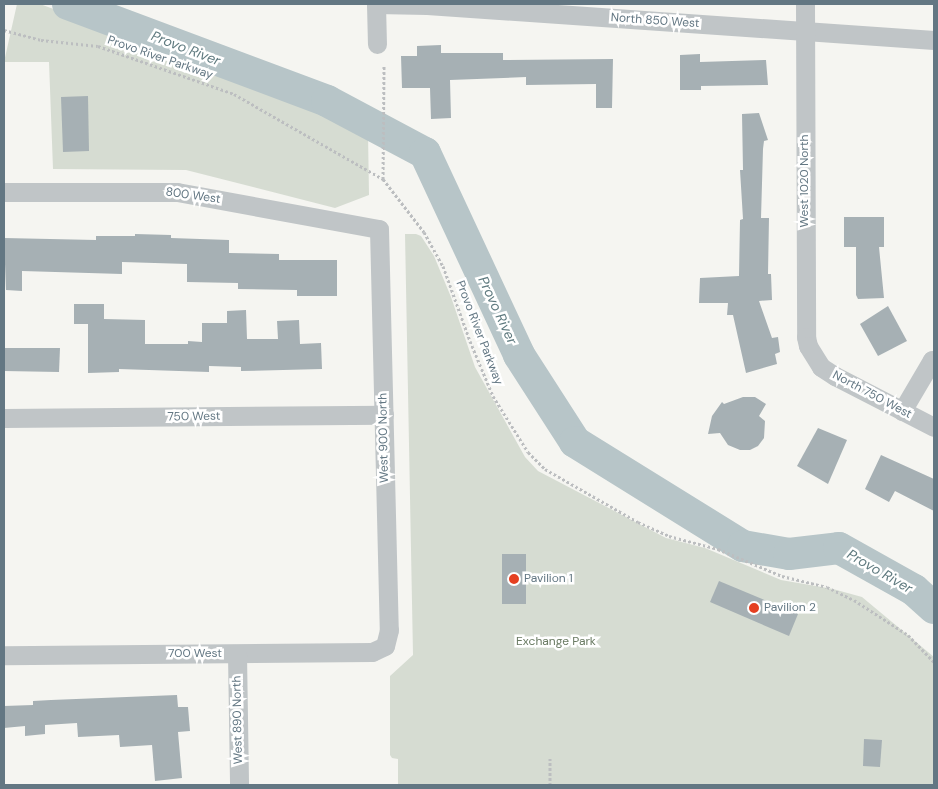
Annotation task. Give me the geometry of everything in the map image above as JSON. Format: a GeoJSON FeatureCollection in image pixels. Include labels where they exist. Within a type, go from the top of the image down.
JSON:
{"type":"FeatureCollection","features":[{"type":"Feature","properties":{"kind":"street","name":"North 850 West"},"geometry":{"type":"LineString","coordinates":[[376,4],[427,5],[934,40]]}},
{"type":"Feature","properties":{"kind":"street"},"geometry":{"type":"LineString","coordinates":[[376,4],[377,44]]}},
{"type":"Feature","properties":{"kind":"street","name":"West 1020 North"},"geometry":{"type":"LineString","coordinates":[[805,4],[806,338],[813,357]]}},
{"type":"Feature","properties":{"kind":"street","name":"800 West"},"geometry":{"type":"LineString","coordinates":[[4,192],[177,192],[380,229]]}},
{"type":"Feature","properties":{"kind":"street","name":"West 900 North"},"geometry":{"type":"LineString","coordinates":[[380,229],[389,630],[385,646]]}},
{"type":"Feature","properties":{"kind":"street","name":"North 750 West"},"geometry":{"type":"LineString","coordinates":[[813,357],[821,367],[835,376],[934,427]]}},
{"type":"Feature","properties":{"kind":"street"},"geometry":{"type":"LineString","coordinates":[[902,411],[932,360],[934,360]]}},
{"type":"Feature","properties":{"kind":"street","name":"750 West"},"geometry":{"type":"LineString","coordinates":[[4,418],[384,415]]}},
{"type":"Feature","properties":{"kind":"street","name":"700 West"},"geometry":{"type":"LineString","coordinates":[[4,655],[372,652],[385,646]]}},
{"type":"Feature","properties":{"kind":"street","name":"West 890 North"},"geometry":{"type":"LineString","coordinates":[[237,654],[239,785]]}},
{"type":"Feature","properties":{"kind":"path","name":"Provo River Parkway"},"geometry":{"type":"LineString","coordinates":[[4,30],[41,40],[98,46],[234,94],[383,179],[424,232],[444,266],[470,341],[493,396],[528,452],[545,469],[638,522],[669,536],[718,550],[782,576],[827,587],[908,635],[934,662]]}},
{"type":"Feature","properties":{"kind":"path"},"geometry":{"type":"LineString","coordinates":[[383,179],[384,66]]}},
{"type":"Feature","properties":{"kind":"path"},"geometry":{"type":"LineString","coordinates":[[550,758],[550,785]]}},
{"type":"Feature","properties":{"kind":"green space"},"geometry":{"type":"Polygon","coordinates":[[[17,4],[40,4],[282,94],[368,133],[369,195],[335,208],[186,170],[53,169],[49,62],[4,62],[17,4]]]}},
{"type":"Feature","properties":{"kind":"green space","name":"Exchange Park"},"geometry":{"type":"Polygon","coordinates":[[[405,234],[421,236],[434,256],[451,297],[475,367],[525,457],[538,471],[666,538],[705,548],[781,580],[833,589],[862,597],[934,657],[934,785],[398,785],[398,759],[392,758],[390,755],[390,676],[413,655],[405,234]]]}},
{"type":"Feature","properties":{"kind":"building"},"geometry":{"type":"Polygon","coordinates":[[[441,45],[441,53],[503,53],[503,60],[613,59],[612,108],[596,108],[596,84],[526,85],[526,77],[450,80],[451,118],[431,119],[430,88],[402,88],[401,56],[417,56],[417,46],[441,45]]]}},
{"type":"Feature","properties":{"kind":"building"},"geometry":{"type":"Polygon","coordinates":[[[700,54],[700,62],[766,60],[768,85],[701,86],[701,90],[680,90],[680,55],[700,54]]]}},
{"type":"Feature","properties":{"kind":"building"},"geometry":{"type":"Polygon","coordinates":[[[88,96],[89,151],[63,152],[61,97],[88,96]]]}},
{"type":"Feature","properties":{"kind":"building"},"geometry":{"type":"Polygon","coordinates":[[[759,113],[768,140],[764,141],[763,149],[761,218],[769,218],[768,274],[771,274],[772,300],[759,301],[772,338],[778,337],[780,352],[775,354],[777,364],[746,373],[733,315],[727,315],[728,303],[699,303],[700,278],[739,276],[740,220],[743,219],[740,170],[743,170],[742,114],[759,113]]]}},
{"type":"Feature","properties":{"kind":"building"},"geometry":{"type":"Polygon","coordinates":[[[844,217],[884,217],[884,247],[879,247],[884,298],[858,299],[856,295],[856,247],[844,247],[844,217]]]}},
{"type":"Feature","properties":{"kind":"building"},"geometry":{"type":"Polygon","coordinates":[[[135,234],[171,235],[171,238],[229,240],[229,253],[279,254],[279,260],[337,260],[337,296],[297,296],[297,290],[238,289],[238,283],[187,282],[187,264],[122,262],[122,274],[22,271],[22,291],[6,290],[4,238],[96,240],[96,236],[135,236],[135,234]]]}},
{"type":"Feature","properties":{"kind":"building"},"geometry":{"type":"Polygon","coordinates":[[[74,304],[104,304],[104,319],[145,320],[145,344],[188,344],[188,341],[202,342],[202,323],[227,323],[227,311],[246,310],[247,339],[278,339],[277,321],[299,320],[300,344],[321,343],[322,369],[241,371],[241,367],[209,366],[209,372],[119,369],[119,372],[88,373],[88,324],[74,324],[74,304]]]}},
{"type":"Feature","properties":{"kind":"building"},"geometry":{"type":"Polygon","coordinates":[[[888,306],[907,341],[878,356],[860,324],[888,306]]]}},
{"type":"Feature","properties":{"kind":"building"},"geometry":{"type":"Polygon","coordinates":[[[4,348],[60,348],[59,372],[4,371],[4,348]]]}},
{"type":"Feature","properties":{"kind":"building"},"geometry":{"type":"Polygon","coordinates":[[[743,397],[755,397],[766,404],[759,416],[765,421],[764,438],[758,446],[750,450],[740,450],[728,445],[720,433],[708,434],[712,416],[722,402],[724,404],[743,397]]]}},
{"type":"Feature","properties":{"kind":"building"},"geometry":{"type":"Polygon","coordinates":[[[818,428],[847,440],[828,484],[797,466],[818,428]]]}},
{"type":"Feature","properties":{"kind":"building"},"geometry":{"type":"Polygon","coordinates":[[[881,455],[934,479],[934,511],[895,491],[889,502],[865,489],[881,455]]]}},
{"type":"Feature","properties":{"kind":"building","name":"Pavilion 1"},"geometry":{"type":"Polygon","coordinates":[[[502,554],[526,554],[526,604],[502,604],[502,554]]]}},
{"type":"Feature","properties":{"kind":"building","name":"Pavilion 2"},"geometry":{"type":"Polygon","coordinates":[[[719,581],[798,614],[789,636],[710,602],[719,581]]]}},
{"type":"Feature","properties":{"kind":"building"},"geometry":{"type":"Polygon","coordinates":[[[177,695],[178,707],[188,707],[190,731],[178,732],[182,778],[155,781],[152,745],[120,747],[119,735],[78,737],[77,723],[45,725],[45,734],[25,736],[25,726],[4,728],[4,706],[33,705],[33,701],[177,695]]]}},
{"type":"Feature","properties":{"kind":"building"},"geometry":{"type":"Polygon","coordinates":[[[864,739],[882,740],[880,767],[863,766],[864,739]]]}},
{"type":"Feature","properties":{"kind":"waterway","name":"Provo River"},"geometry":{"type":"LineString","coordinates":[[68,4],[327,101],[425,153],[519,355],[575,442],[743,546],[789,554],[839,548],[914,590],[934,608]]}},
{"type":"Feature","properties":{"kind":"place","name":"Pavilion 1"},"geometry":{"type":"Point","coordinates":[514,579]}},
{"type":"Feature","properties":{"kind":"place","name":"Pavilion 2"},"geometry":{"type":"Point","coordinates":[754,608]}}]}
